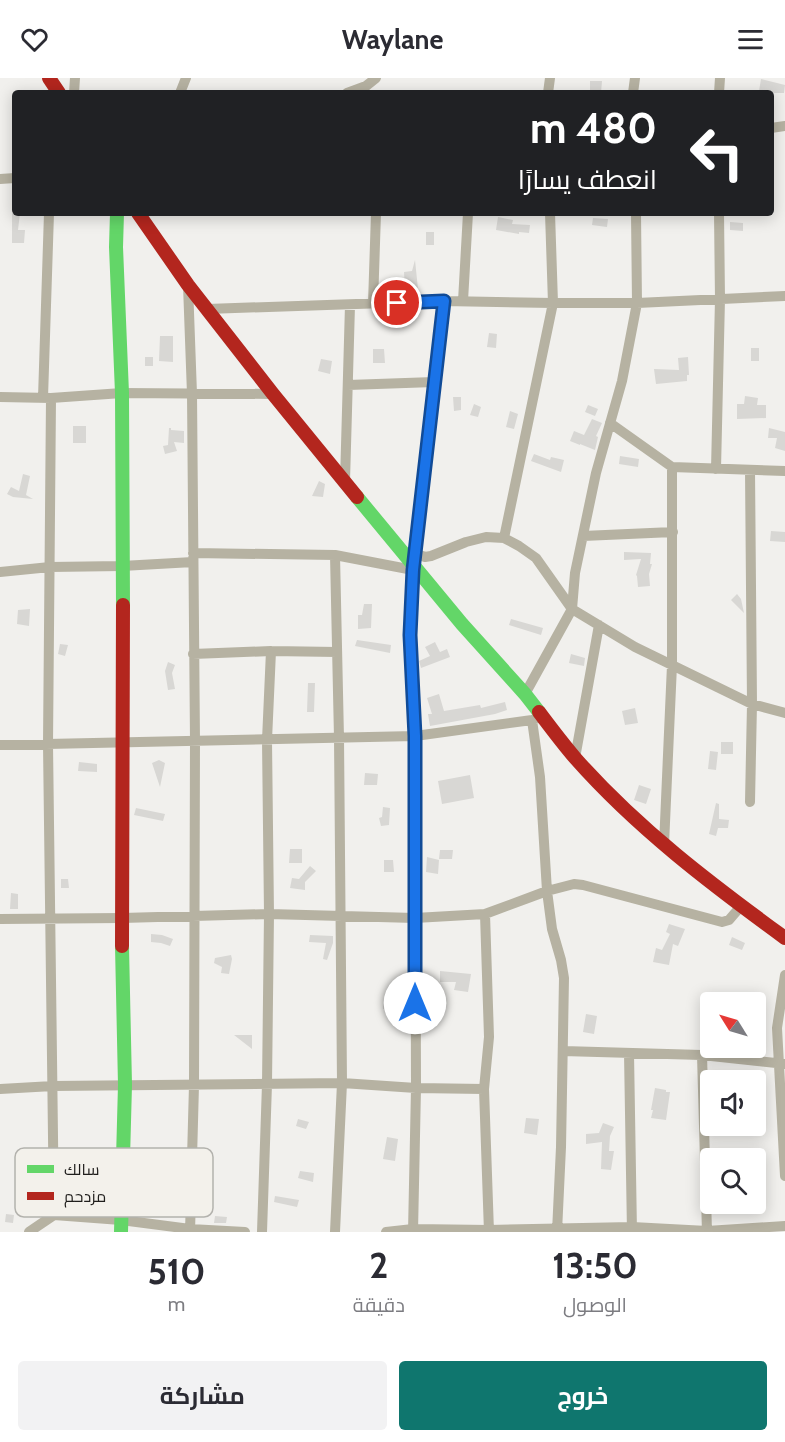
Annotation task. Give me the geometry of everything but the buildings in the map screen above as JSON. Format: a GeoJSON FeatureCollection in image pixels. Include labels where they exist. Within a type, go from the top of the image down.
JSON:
{"type":"FeatureCollection","features":[{"type":"Feature","properties":{"kind":"street"},"geometry":{"type":"LineString","coordinates":[[357,90],[376,78]]}},
{"type":"Feature","properties":{"kind":"street"},"geometry":{"type":"LineString","coordinates":[[49,216],[48,744],[53,1148]]}},
{"type":"Feature","properties":{"kind":"street"},"geometry":{"type":"LineString","coordinates":[[117,216],[116,248],[122,393],[122,918],[125,1085],[123,1148]]}},
{"type":"Feature","properties":{"kind":"street"},"geometry":{"type":"LineString","coordinates":[[140,216],[188,285],[273,394],[462,624],[525,694],[537,718],[613,798],[664,845],[785,938]]}},
{"type":"Feature","properties":{"kind":"street"},"geometry":{"type":"LineString","coordinates":[[373,304],[375,216]]}},
{"type":"Feature","properties":{"kind":"street"},"geometry":{"type":"LineString","coordinates":[[463,302],[468,216]]}},
{"type":"Feature","properties":{"kind":"street"},"geometry":{"type":"LineString","coordinates":[[504,538],[553,303],[550,216]]}},
{"type":"Feature","properties":{"kind":"street"},"geometry":{"type":"LineString","coordinates":[[525,694],[572,609],[575,573],[596,473],[622,381],[637,303],[636,216]]}},
{"type":"Feature","properties":{"kind":"street"},"geometry":{"type":"LineString","coordinates":[[716,469],[720,299],[719,216]]}},
{"type":"Feature","properties":{"kind":"street"},"geometry":{"type":"LineString","coordinates":[[188,285],[192,394],[195,741],[192,1148]]}},
{"type":"Feature","properties":{"kind":"street"},"geometry":{"type":"LineString","coordinates":[[207,309],[444,301],[637,303],[785,296]]}},
{"type":"Feature","properties":{"kind":"street"},"geometry":{"type":"LineString","coordinates":[[413,1230],[416,1088],[415,736],[410,635],[413,563],[444,301]]}},
{"type":"Feature","properties":{"kind":"street"},"geometry":{"type":"LineString","coordinates":[[345,481],[350,305]]}},
{"type":"Feature","properties":{"kind":"street"},"geometry":{"type":"LineString","coordinates":[[348,385],[434,382]]}},
{"type":"Feature","properties":{"kind":"street"},"geometry":{"type":"LineString","coordinates":[[0,397],[47,398],[122,393],[273,394]]}},
{"type":"Feature","properties":{"kind":"street"},"geometry":{"type":"LineString","coordinates":[[610,423],[672,467],[785,471]]}},
{"type":"Feature","properties":{"kind":"street"},"geometry":{"type":"LineString","coordinates":[[664,845],[672,665],[672,467]]}},
{"type":"Feature","properties":{"kind":"street"},"geometry":{"type":"LineString","coordinates":[[750,470],[752,704],[750,802]]}},
{"type":"Feature","properties":{"kind":"street"},"geometry":{"type":"LineString","coordinates":[[583,536],[673,532]]}},
{"type":"Feature","properties":{"kind":"street"},"geometry":{"type":"LineString","coordinates":[[0,572],[50,567],[122,566],[193,558],[335,555],[413,563],[466,542],[486,537],[504,538],[536,558],[572,609],[599,626],[635,647],[752,704],[785,713]]}},
{"type":"Feature","properties":{"kind":"street"},"geometry":{"type":"LineString","coordinates":[[335,555],[342,1083],[335,1232]]}},
{"type":"Feature","properties":{"kind":"street"},"geometry":{"type":"LineString","coordinates":[[575,758],[599,626]]}},
{"type":"Feature","properties":{"kind":"street"},"geometry":{"type":"LineString","coordinates":[[193,654],[271,651],[337,652]]}},
{"type":"Feature","properties":{"kind":"street"},"geometry":{"type":"LineString","coordinates":[[262,1232],[267,1084],[267,740],[271,651]]}},
{"type":"Feature","properties":{"kind":"street"},"geometry":{"type":"LineString","coordinates":[[0,745],[415,736],[537,718]]}},
{"type":"Feature","properties":{"kind":"street"},"geometry":{"type":"LineString","coordinates":[[537,718],[547,891],[552,929],[564,978],[557,1230]]}},
{"type":"Feature","properties":{"kind":"street"},"geometry":{"type":"LineString","coordinates":[[0,919],[268,914],[415,918],[485,914],[547,891],[574,884],[722,922],[729,920],[741,906]]}},
{"type":"Feature","properties":{"kind":"street"},"geometry":{"type":"LineString","coordinates":[[485,914],[489,1037],[484,1089],[489,1231]]}},
{"type":"Feature","properties":{"kind":"street"},"geometry":{"type":"LineString","coordinates":[[785,975],[777,1028],[782,1064],[785,1176]]}},
{"type":"Feature","properties":{"kind":"street"},"geometry":{"type":"LineString","coordinates":[[563,1051],[700,1055]]}},
{"type":"Feature","properties":{"kind":"street"},"geometry":{"type":"LineString","coordinates":[[628,1053],[632,1230]]}},
{"type":"Feature","properties":{"kind":"street"},"geometry":{"type":"LineString","coordinates":[[702,1058],[707,1232]]}},
{"type":"Feature","properties":{"kind":"street"},"geometry":{"type":"LineString","coordinates":[[729,1058],[782,1064]]}},
{"type":"Feature","properties":{"kind":"street"},"geometry":{"type":"LineString","coordinates":[[0,1089],[53,1086],[342,1083],[416,1088],[484,1089]]}},
{"type":"Feature","properties":{"kind":"street"},"geometry":{"type":"LineString","coordinates":[[29,1232],[51,1217]]}},
{"type":"Feature","properties":{"kind":"street"},"geometry":{"type":"LineString","coordinates":[[66,1217],[121,1226],[245,1232]]}},
{"type":"Feature","properties":{"kind":"street"},"geometry":{"type":"LineString","coordinates":[[386,1232],[632,1230],[707,1232],[785,1226]]}},
{"type":"Feature","properties":{"kind":"traffic: fast"},"geometry":{"type":"LineString","coordinates":[[117,216],[116,247],[122,393],[123,605]]}},
{"type":"Feature","properties":{"kind":"traffic: fast"},"geometry":{"type":"LineString","coordinates":[[357,497],[462,624],[539,712]]}},
{"type":"Feature","properties":{"kind":"traffic: fast"},"geometry":{"type":"LineString","coordinates":[[122,946],[125,1085],[123,1148]]}},
{"type":"Feature","properties":{"kind":"traffic: fast"},"geometry":{"type":"LineString","coordinates":[[121,1217],[121,1232]]}},
{"type":"Feature","properties":{"kind":"traffic: jam"},"geometry":{"type":"LineString","coordinates":[[49,78],[57,90]]}},
{"type":"Feature","properties":{"kind":"traffic: jam"},"geometry":{"type":"LineString","coordinates":[[140,216],[188,285],[357,497]]}},
{"type":"Feature","properties":{"kind":"traffic: jam"},"geometry":{"type":"LineString","coordinates":[[122,946],[123,605]]}},
{"type":"Feature","properties":{"kind":"traffic: jam"},"geometry":{"type":"LineString","coordinates":[[539,712],[576,759],[649,832],[702,876],[785,938]]}},
{"type":"Feature","properties":{"kind":"route"},"geometry":{"type":"LineString","coordinates":[[397,303],[444,301],[413,570],[410,635],[415,736],[415,1003]]}}]}
